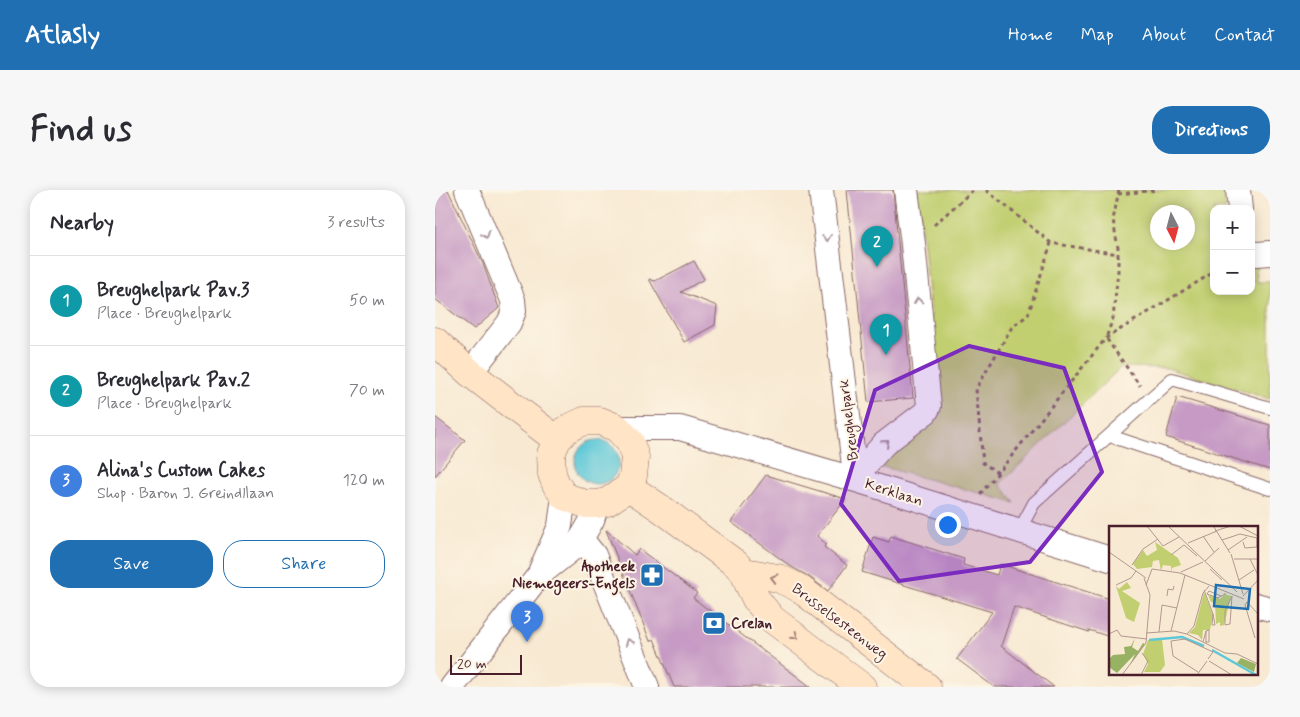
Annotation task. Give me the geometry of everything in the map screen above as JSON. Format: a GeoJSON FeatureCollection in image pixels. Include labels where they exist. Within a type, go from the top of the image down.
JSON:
{"type":"FeatureCollection","features":[{"type":"Feature","properties":{"kind":"street"},"geometry":{"type":"LineString","coordinates":[[467,190],[513,300],[513,311],[509,323],[470,373]]}},
{"type":"Feature","properties":{"kind":"street","name":"Breughelpark"},"geometry":{"type":"LineString","coordinates":[[821,190],[854,466],[853,479]]}},
{"type":"Feature","properties":{"kind":"street","name":"Breughelpark"},"geometry":{"type":"LineString","coordinates":[[853,479],[884,444],[926,412],[929,406],[906,190]]}},
{"type":"Feature","properties":{"kind":"street"},"geometry":{"type":"LineString","coordinates":[[1239,190],[1240,205]]}},
{"type":"Feature","properties":{"kind":"street"},"geometry":{"type":"LineString","coordinates":[[1255,254],[1270,253]]}},
{"type":"Feature","properties":{"kind":"street"},"geometry":{"type":"LineString","coordinates":[[435,340],[470,373],[557,440]]}},
{"type":"Feature","properties":{"kind":"street"},"geometry":{"type":"LineString","coordinates":[[540,574],[560,526],[564,496],[552,474],[551,454],[557,440],[567,429],[584,421],[601,421],[617,428],[630,442],[635,456],[633,476],[629,487],[607,502],[597,504],[585,504],[564,496]]}},
{"type":"Feature","properties":{"kind":"street","name":"Kerklaan"},"geometry":{"type":"LineString","coordinates":[[617,428],[680,428],[853,479],[1109,559]]}},
{"type":"Feature","properties":{"kind":"street","name":"Brusselsesteenweg"},"geometry":{"type":"LineString","coordinates":[[629,487],[736,564],[745,572],[756,599],[772,619],[862,687]]}},
{"type":"Feature","properties":{"kind":"street"},"geometry":{"type":"LineString","coordinates":[[452,687],[540,574],[573,548],[581,539],[592,520],[597,504]]}},
{"type":"Feature","properties":{"kind":"street"},"geometry":{"type":"LineString","coordinates":[[581,539],[594,555],[647,687]]}},
{"type":"Feature","properties":{"kind":"street","name":"Brusselsesteenweg"},"geometry":{"type":"LineString","coordinates":[[745,572],[778,578],[799,588],[927,687]]}},
{"type":"Feature","properties":{"kind":"street"},"geometry":{"type":"LineString","coordinates":[[1257,605],[1270,609]]}},
{"type":"Feature","properties":{"kind":"lane"},"geometry":{"type":"LineString","coordinates":[[1019,531],[1034,503],[1173,379],[1270,408]]}},
{"type":"Feature","properties":{"kind":"lane"},"geometry":{"type":"LineString","coordinates":[[1110,436],[1270,489]]}},
{"type":"Feature","properties":{"kind":"path"},"geometry":{"type":"LineString","coordinates":[[913,244],[973,190]]}},
{"type":"Feature","properties":{"kind":"path"},"geometry":{"type":"LineString","coordinates":[[987,190],[1051,244],[1118,254]]}},
{"type":"Feature","properties":{"kind":"path"},"geometry":{"type":"LineString","coordinates":[[962,514],[998,474],[1106,338],[1113,318],[1118,271],[1118,254],[1113,220],[1119,192],[1158,190]]}},
{"type":"Feature","properties":{"kind":"path"},"geometry":{"type":"LineString","coordinates":[[998,474],[983,462],[976,389],[1012,327],[1028,315],[1051,244]]}},
{"type":"Feature","properties":{"kind":"path"},"geometry":{"type":"LineString","coordinates":[[1106,338],[1210,274]]}},
{"type":"Feature","properties":{"kind":"path"},"geometry":{"type":"LineString","coordinates":[[1106,338],[1149,400]]}},
{"type":"Feature","properties":{"kind":"highlighted area"},"geometry":{"type":"Polygon","coordinates":[[[969,346],[1064,368],[1102,472],[1030,562],[899,581],[841,504],[875,390],[969,346]]]}},
{"type":"Feature","properties":{"kind":"green space"},"geometry":{"type":"Polygon","coordinates":[[[917,190],[1224,190],[1226,205],[1210,205],[1210,295],[1255,295],[1255,265],[1257,282],[1270,282],[1270,399],[1167,368],[1121,367],[1000,484],[1015,503],[876,465],[941,414],[917,190]]]}},
{"type":"Feature","properties":{"kind":"water"},"geometry":{"type":"Polygon","coordinates":[[[593,440],[601,440],[613,446],[619,462],[613,478],[601,484],[593,484],[581,478],[575,466],[575,458],[581,446],[593,440]]]}},
{"type":"Feature","properties":{"kind":"building"},"geometry":{"type":"Polygon","coordinates":[[[435,190],[448,190],[483,264],[499,308],[474,329],[435,299],[435,190]]]}},
{"type":"Feature","properties":{"kind":"building"},"geometry":{"type":"Polygon","coordinates":[[[847,190],[893,190],[913,398],[868,402],[847,190]]]}},
{"type":"Feature","properties":{"kind":"building"},"geometry":{"type":"Polygon","coordinates":[[[694,261],[704,279],[681,292],[717,306],[715,325],[684,342],[649,279],[655,281],[694,261]]]}},
{"type":"Feature","properties":{"kind":"building"},"geometry":{"type":"Polygon","coordinates":[[[1177,397],[1270,425],[1270,470],[1166,437],[1177,397]]]}},
{"type":"Feature","properties":{"kind":"building"},"geometry":{"type":"Polygon","coordinates":[[[435,417],[465,440],[435,476],[435,417]]]}},
{"type":"Feature","properties":{"kind":"building"},"geometry":{"type":"Polygon","coordinates":[[[766,475],[846,499],[817,536],[826,544],[824,547],[847,565],[828,591],[808,576],[790,566],[731,522],[766,475]]]}},
{"type":"Feature","properties":{"kind":"building"},"geometry":{"type":"Polygon","coordinates":[[[606,530],[635,555],[639,549],[697,593],[693,598],[811,687],[674,687],[654,639],[650,641],[606,530]]]}},
{"type":"Feature","properties":{"kind":"building"},"geometry":{"type":"Polygon","coordinates":[[[891,536],[964,559],[963,565],[997,575],[1000,564],[1109,599],[1109,637],[1089,630],[1089,632],[1014,607],[1001,646],[1054,687],[994,687],[957,659],[992,612],[862,572],[873,537],[889,542],[891,536]]]}},
{"type":"Feature","properties":{"kind":"place","name":"Breughelpark Pav.2"},"geometry":{"type":"Point","coordinates":[877,267]}},
{"type":"Feature","properties":{"kind":"place","name":"Breughelpark Pav.3"},"geometry":{"type":"Point","coordinates":[886,355]}},
{"type":"Feature","properties":{"kind":"place","name":"Apotheek Niemegeers-Engels"},"geometry":{"type":"Point","coordinates":[652,575]}},
{"type":"Feature","properties":{"kind":"place","name":"Crelan"},"geometry":{"type":"Point","coordinates":[714,623]}},
{"type":"Feature","properties":{"kind":"place","name":"Alina's Custom Cakes"},"geometry":{"type":"Point","coordinates":[527,642]}}]}
